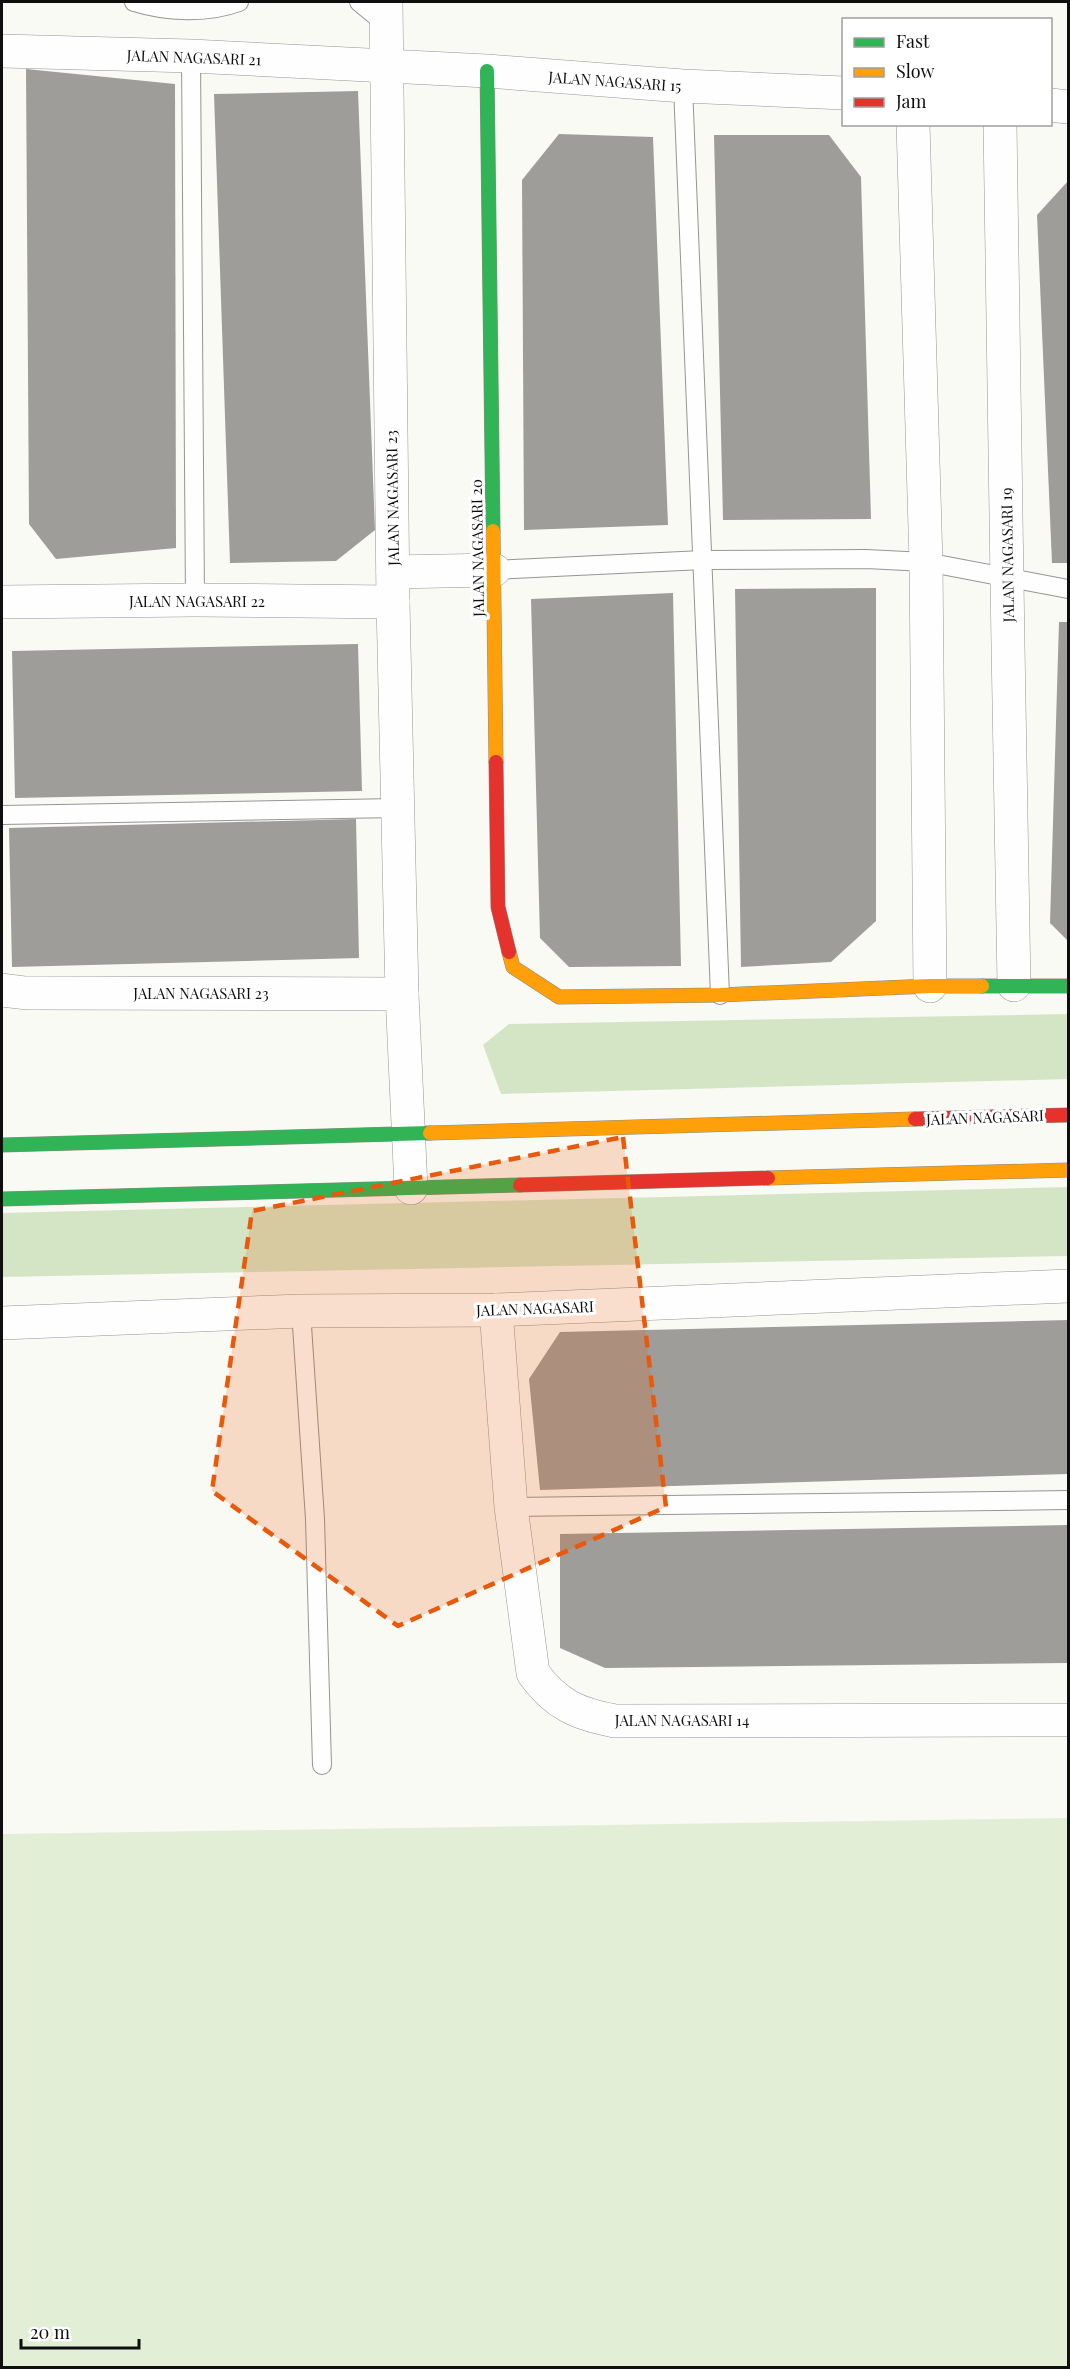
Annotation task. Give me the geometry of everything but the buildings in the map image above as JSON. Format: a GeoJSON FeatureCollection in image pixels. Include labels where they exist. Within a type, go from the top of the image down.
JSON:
{"type":"FeatureCollection","features":[{"type":"Feature","properties":{"kind":"street","name":"JALAN NAGASARI 23"},"geometry":{"type":"LineString","coordinates":[[386,13],[393,587],[402,994],[411,1188]]}},
{"type":"Feature","properties":{"kind":"street","name":"JALAN NAGASARI 21"},"geometry":{"type":"LineString","coordinates":[[2,51],[191,56],[386,66]]}},
{"type":"Feature","properties":{"kind":"street","name":"JALAN NAGASARI 15"},"geometry":{"type":"LineString","coordinates":[[386,66],[683,86],[842,93]]}},
{"type":"Feature","properties":{"kind":"street","name":"JALAN NAGASARI 20"},"geometry":{"type":"LineString","coordinates":[[487,71],[498,907],[513,967],[559,997],[720,995]]}},
{"type":"Feature","properties":{"kind":"street"},"geometry":{"type":"LineString","coordinates":[[1052,105],[1068,107]]}},
{"type":"Feature","properties":{"kind":"street"},"geometry":{"type":"LineString","coordinates":[[913,126],[926,562],[930,986]]}},
{"type":"Feature","properties":{"kind":"street","name":"JALAN NAGASARI 19"},"geometry":{"type":"LineString","coordinates":[[1000,126],[1002,359],[1008,578],[1014,985]]}},
{"type":"Feature","properties":{"kind":"street","name":"JALAN NAGASARI 22"},"geometry":{"type":"LineString","coordinates":[[2,602],[195,600],[393,587],[494,570]]}},
{"type":"Feature","properties":{"kind":"street"},"geometry":{"type":"LineString","coordinates":[[720,995],[930,986],[1068,986]]}},
{"type":"Feature","properties":{"kind":"street","name":"JALAN NAGASARI 23"},"geometry":{"type":"LineString","coordinates":[[2,990],[26,993],[402,994]]}},
{"type":"Feature","properties":{"kind":"street","name":"JALAN NAGASARI"},"geometry":{"type":"LineString","coordinates":[[2,1144],[1068,1115]]}},
{"type":"Feature","properties":{"kind":"street"},"geometry":{"type":"LineString","coordinates":[[2,1199],[1068,1170]]}},
{"type":"Feature","properties":{"kind":"street","name":"JALAN NAGASARI"},"geometry":{"type":"LineString","coordinates":[[2,1323],[301,1311],[496,1310],[1068,1286]]}},
{"type":"Feature","properties":{"kind":"street","name":"JALAN NAGASARI 14"},"geometry":{"type":"LineString","coordinates":[[496,1310],[511,1507],[533,1673],[544,1689],[566,1707],[586,1716],[615,1721],[1068,1720]]}},
{"type":"Feature","properties":{"kind":"lane"},"geometry":{"type":"LineString","coordinates":[[134,2],[170,10],[215,9],[239,2]]}},
{"type":"Feature","properties":{"kind":"lane"},"geometry":{"type":"LineString","coordinates":[[359,2],[386,13]]}},
{"type":"Feature","properties":{"kind":"lane"},"geometry":{"type":"LineString","coordinates":[[191,56],[195,600]]}},
{"type":"Feature","properties":{"kind":"lane"},"geometry":{"type":"LineString","coordinates":[[683,86],[720,995]]}},
{"type":"Feature","properties":{"kind":"lane"},"geometry":{"type":"LineString","coordinates":[[494,570],[703,560],[866,559],[926,562],[1068,590]]}},
{"type":"Feature","properties":{"kind":"lane"},"geometry":{"type":"LineString","coordinates":[[2,815],[398,808]]}},
{"type":"Feature","properties":{"kind":"lane"},"geometry":{"type":"LineString","coordinates":[[301,1311],[315,1518],[322,1765]]}},
{"type":"Feature","properties":{"kind":"lane"},"geometry":{"type":"LineString","coordinates":[[511,1507],[1068,1500]]}},
{"type":"Feature","properties":{"kind":"highlighted area"},"geometry":{"type":"Polygon","coordinates":[[[623,1137],[666,1507],[398,1626],[212,1491],[252,1211],[623,1137]]]}},
{"type":"Feature","properties":{"kind":"green space"},"geometry":{"type":"Polygon","coordinates":[[[1068,1014],[1068,1079],[501,1094],[483,1045],[509,1024],[1068,1014]]]}},
{"type":"Feature","properties":{"kind":"green space"},"geometry":{"type":"Polygon","coordinates":[[[1068,1187],[1068,1256],[2,1277],[2,1213],[1068,1187]]]}},
{"type":"Feature","properties":{"kind":"green space"},"geometry":{"type":"Polygon","coordinates":[[[1068,1818],[1068,2367],[2,2367],[2,1834],[1068,1818]]]}},
{"type":"Feature","properties":{"kind":"traffic: fast"},"geometry":{"type":"LineString","coordinates":[[487,71],[493,531]]}},
{"type":"Feature","properties":{"kind":"traffic: fast"},"geometry":{"type":"LineString","coordinates":[[982,986],[1068,986]]}},
{"type":"Feature","properties":{"kind":"traffic: fast"},"geometry":{"type":"LineString","coordinates":[[2,1145],[430,1133]]}},
{"type":"Feature","properties":{"kind":"traffic: fast"},"geometry":{"type":"LineString","coordinates":[[2,1199],[520,1185]]}},
{"type":"Feature","properties":{"kind":"traffic: slow"},"geometry":{"type":"LineString","coordinates":[[493,531],[496,762]]}},
{"type":"Feature","properties":{"kind":"traffic: slow"},"geometry":{"type":"LineString","coordinates":[[509,952],[513,967],[559,997],[720,995],[982,986]]}},
{"type":"Feature","properties":{"kind":"traffic: slow"},"geometry":{"type":"LineString","coordinates":[[430,1133],[915,1119]]}},
{"type":"Feature","properties":{"kind":"traffic: slow"},"geometry":{"type":"LineString","coordinates":[[768,1178],[1068,1170]]}},
{"type":"Feature","properties":{"kind":"traffic: jam"},"geometry":{"type":"LineString","coordinates":[[496,762],[498,907],[509,952]]}},
{"type":"Feature","properties":{"kind":"traffic: jam"},"geometry":{"type":"LineString","coordinates":[[915,1119],[1068,1115]]}},
{"type":"Feature","properties":{"kind":"traffic: jam"},"geometry":{"type":"LineString","coordinates":[[520,1185],[768,1178]]}}]}
